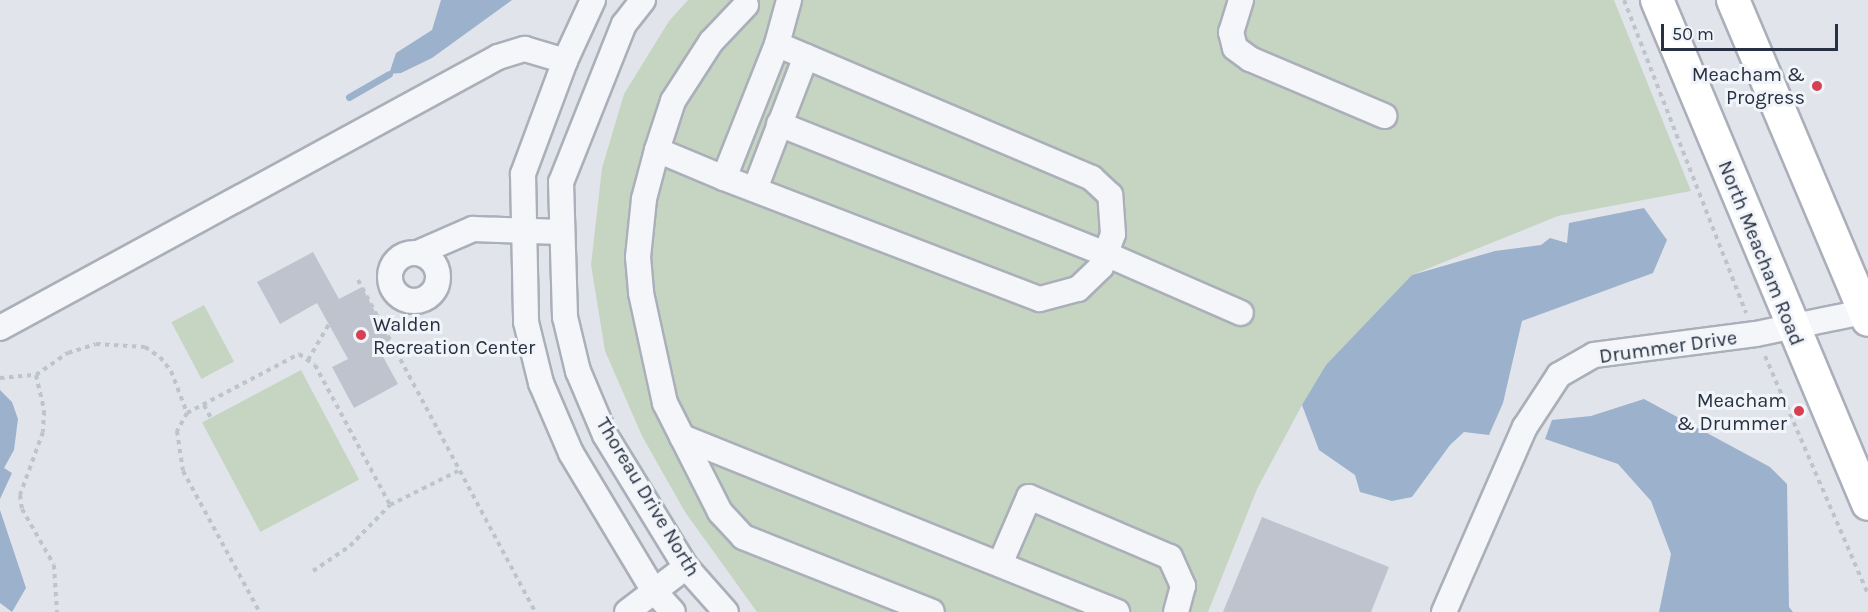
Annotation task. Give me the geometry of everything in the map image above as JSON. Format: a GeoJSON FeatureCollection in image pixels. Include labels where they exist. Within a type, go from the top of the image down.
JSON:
{"type":"FeatureCollection","features":[{"type":"Feature","properties":{"kind":"main road","name":"North Meacham Road"},"geometry":{"type":"LineString","coordinates":[[1657,0],[1791,327],[1868,504]]}},
{"type":"Feature","properties":{"kind":"main road"},"geometry":{"type":"LineString","coordinates":[[1733,0],[1867,312]]}},
{"type":"Feature","properties":{"kind":"street","name":"Thoreau Drive North"},"geometry":{"type":"LineString","coordinates":[[593,0],[565,61],[523,174],[522,233],[526,322],[541,383],[571,453],[654,591],[674,612]]}},
{"type":"Feature","properties":{"kind":"street","name":"Thoreau Drive North"},"geometry":{"type":"LineString","coordinates":[[643,0],[624,24],[561,182],[565,317],[578,370],[605,435],[686,567],[726,612]]}},
{"type":"Feature","properties":{"kind":"street"},"geometry":{"type":"LineString","coordinates":[[724,178],[777,44],[789,0]]}},
{"type":"Feature","properties":{"kind":"street"},"geometry":{"type":"LineString","coordinates":[[1240,0],[1231,32],[1236,48],[1250,59],[1384,116]]}},
{"type":"Feature","properties":{"kind":"street"},"geometry":{"type":"LineString","coordinates":[[746,5],[711,42],[673,101],[657,150],[643,211],[638,257],[641,293],[666,403],[720,512],[743,537],[932,612]]}},
{"type":"Feature","properties":{"kind":"street"},"geometry":{"type":"LineString","coordinates":[[657,150],[724,178],[1040,299],[1078,289],[1101,267],[1113,234],[1110,195],[1092,178],[777,44]]}},
{"type":"Feature","properties":{"kind":"street"},"geometry":{"type":"LineString","coordinates":[[0,328],[498,57],[525,50],[565,61]]}},
{"type":"Feature","properties":{"kind":"street"},"geometry":{"type":"LineString","coordinates":[[755,189],[806,56]]}},
{"type":"Feature","properties":{"kind":"street"},"geometry":{"type":"LineString","coordinates":[[779,124],[1106,254],[1241,313]]}},
{"type":"Feature","properties":{"kind":"street"},"geometry":{"type":"LineString","coordinates":[[420,252],[473,229],[522,233],[561,232]]}},
{"type":"Feature","properties":{"kind":"street","name":"Drummer Drive"},"geometry":{"type":"LineString","coordinates":[[1444,612],[1525,427],[1559,375],[1594,355],[1791,327],[1867,312]]}},
{"type":"Feature","properties":{"kind":"street"},"geometry":{"type":"LineString","coordinates":[[682,437],[1117,612]]}},
{"type":"Feature","properties":{"kind":"street"},"geometry":{"type":"LineString","coordinates":[[1000,564],[1029,497],[1170,557],[1183,586],[1176,612]]}},
{"type":"Feature","properties":{"kind":"street"},"geometry":{"type":"LineString","coordinates":[[627,612],[686,567]]}},
{"type":"Feature","properties":{"kind":"path"},"geometry":{"type":"LineString","coordinates":[[1624,0],[1734,284]]}},
{"type":"Feature","properties":{"kind":"path"},"geometry":{"type":"LineString","coordinates":[[358,280],[535,612]]}},
{"type":"Feature","properties":{"kind":"path"},"geometry":{"type":"LineString","coordinates":[[308,360],[329,324]]}},
{"type":"Feature","properties":{"kind":"path"},"geometry":{"type":"LineString","coordinates":[[0,378],[36,375],[68,353],[96,344],[145,347],[171,371],[187,413]]}},
{"type":"Feature","properties":{"kind":"path"},"geometry":{"type":"LineString","coordinates":[[259,611],[183,471],[177,431],[187,413],[299,354],[315,365],[390,506]]}},
{"type":"Feature","properties":{"kind":"path"},"geometry":{"type":"LineString","coordinates":[[36,375],[44,411],[43,432],[20,495],[22,508],[54,565],[57,612]]}},
{"type":"Feature","properties":{"kind":"path"},"geometry":{"type":"LineString","coordinates":[[1781,393],[1868,594]]}},
{"type":"Feature","properties":{"kind":"path"},"geometry":{"type":"LineString","coordinates":[[204,405],[212,418]]}},
{"type":"Feature","properties":{"kind":"path"},"geometry":{"type":"LineString","coordinates":[[313,571],[350,546],[390,506],[458,471]]}},
{"type":"Feature","properties":{"kind":"green space"},"geometry":{"type":"Polygon","coordinates":[[[688,0],[1614,0],[1691,191],[1558,216],[1412,275],[1302,405],[1257,489],[1208,612],[757,612],[685,512],[642,436],[605,351],[591,265],[602,168],[624,94],[669,21],[688,0]]]}},
{"type":"Feature","properties":{"kind":"green space"},"geometry":{"type":"Polygon","coordinates":[[[204,305],[234,362],[201,379],[171,322],[204,305]]]}},
{"type":"Feature","properties":{"kind":"green space"},"geometry":{"type":"Polygon","coordinates":[[[301,370],[359,479],[260,532],[202,423],[301,370]]]}},
{"type":"Feature","properties":{"kind":"water"},"geometry":{"type":"Polygon","coordinates":[[[441,0],[512,0],[432,58],[401,73],[389,74],[396,53],[432,30],[441,0]]]}},
{"type":"Feature","properties":{"kind":"water"},"geometry":{"type":"Polygon","coordinates":[[[1644,208],[1667,240],[1653,273],[1522,321],[1503,403],[1489,435],[1464,432],[1450,445],[1412,497],[1392,501],[1360,492],[1355,475],[1319,450],[1302,405],[1326,365],[1412,275],[1495,251],[1541,245],[1550,238],[1567,243],[1569,223],[1644,208]]]}},
{"type":"Feature","properties":{"kind":"water"},"geometry":{"type":"Polygon","coordinates":[[[0,390],[12,402],[18,419],[14,450],[4,468],[12,473],[0,499],[0,390]]]}},
{"type":"Feature","properties":{"kind":"water"},"geometry":{"type":"Polygon","coordinates":[[[1644,399],[1770,467],[1787,484],[1789,607],[1793,612],[1659,612],[1671,554],[1651,501],[1618,464],[1545,439],[1552,420],[1591,416],[1644,399]]]}},
{"type":"Feature","properties":{"kind":"water"},"geometry":{"type":"Polygon","coordinates":[[[0,510],[26,588],[12,612],[0,603],[0,510]]]}},
{"type":"Feature","properties":{"kind":"building","name":"Walden Recreation Center"},"geometry":{"type":"Polygon","coordinates":[[[313,252],[339,299],[362,287],[393,346],[381,353],[398,384],[354,408],[332,367],[348,359],[317,303],[280,324],[257,282],[313,252]]]}},
{"type":"Feature","properties":{"kind":"building"},"geometry":{"type":"Polygon","coordinates":[[[1262,517],[1389,567],[1371,612],[1223,612],[1262,517]]]}},
{"type":"Feature","properties":{"kind":"waterway"},"geometry":{"type":"LineString","coordinates":[[349,97],[389,74]]}},
{"type":"Feature","properties":{"kind":"place","name":"Meacham & Progress"},"geometry":{"type":"Point","coordinates":[1817,86]}},
{"type":"Feature","properties":{"kind":"place","name":"Walden Recreation Center"},"geometry":{"type":"Point","coordinates":[361,335]}},
{"type":"Feature","properties":{"kind":"place","name":"Meacham & Drummer"},"geometry":{"type":"Point","coordinates":[1799,411]}}]}
